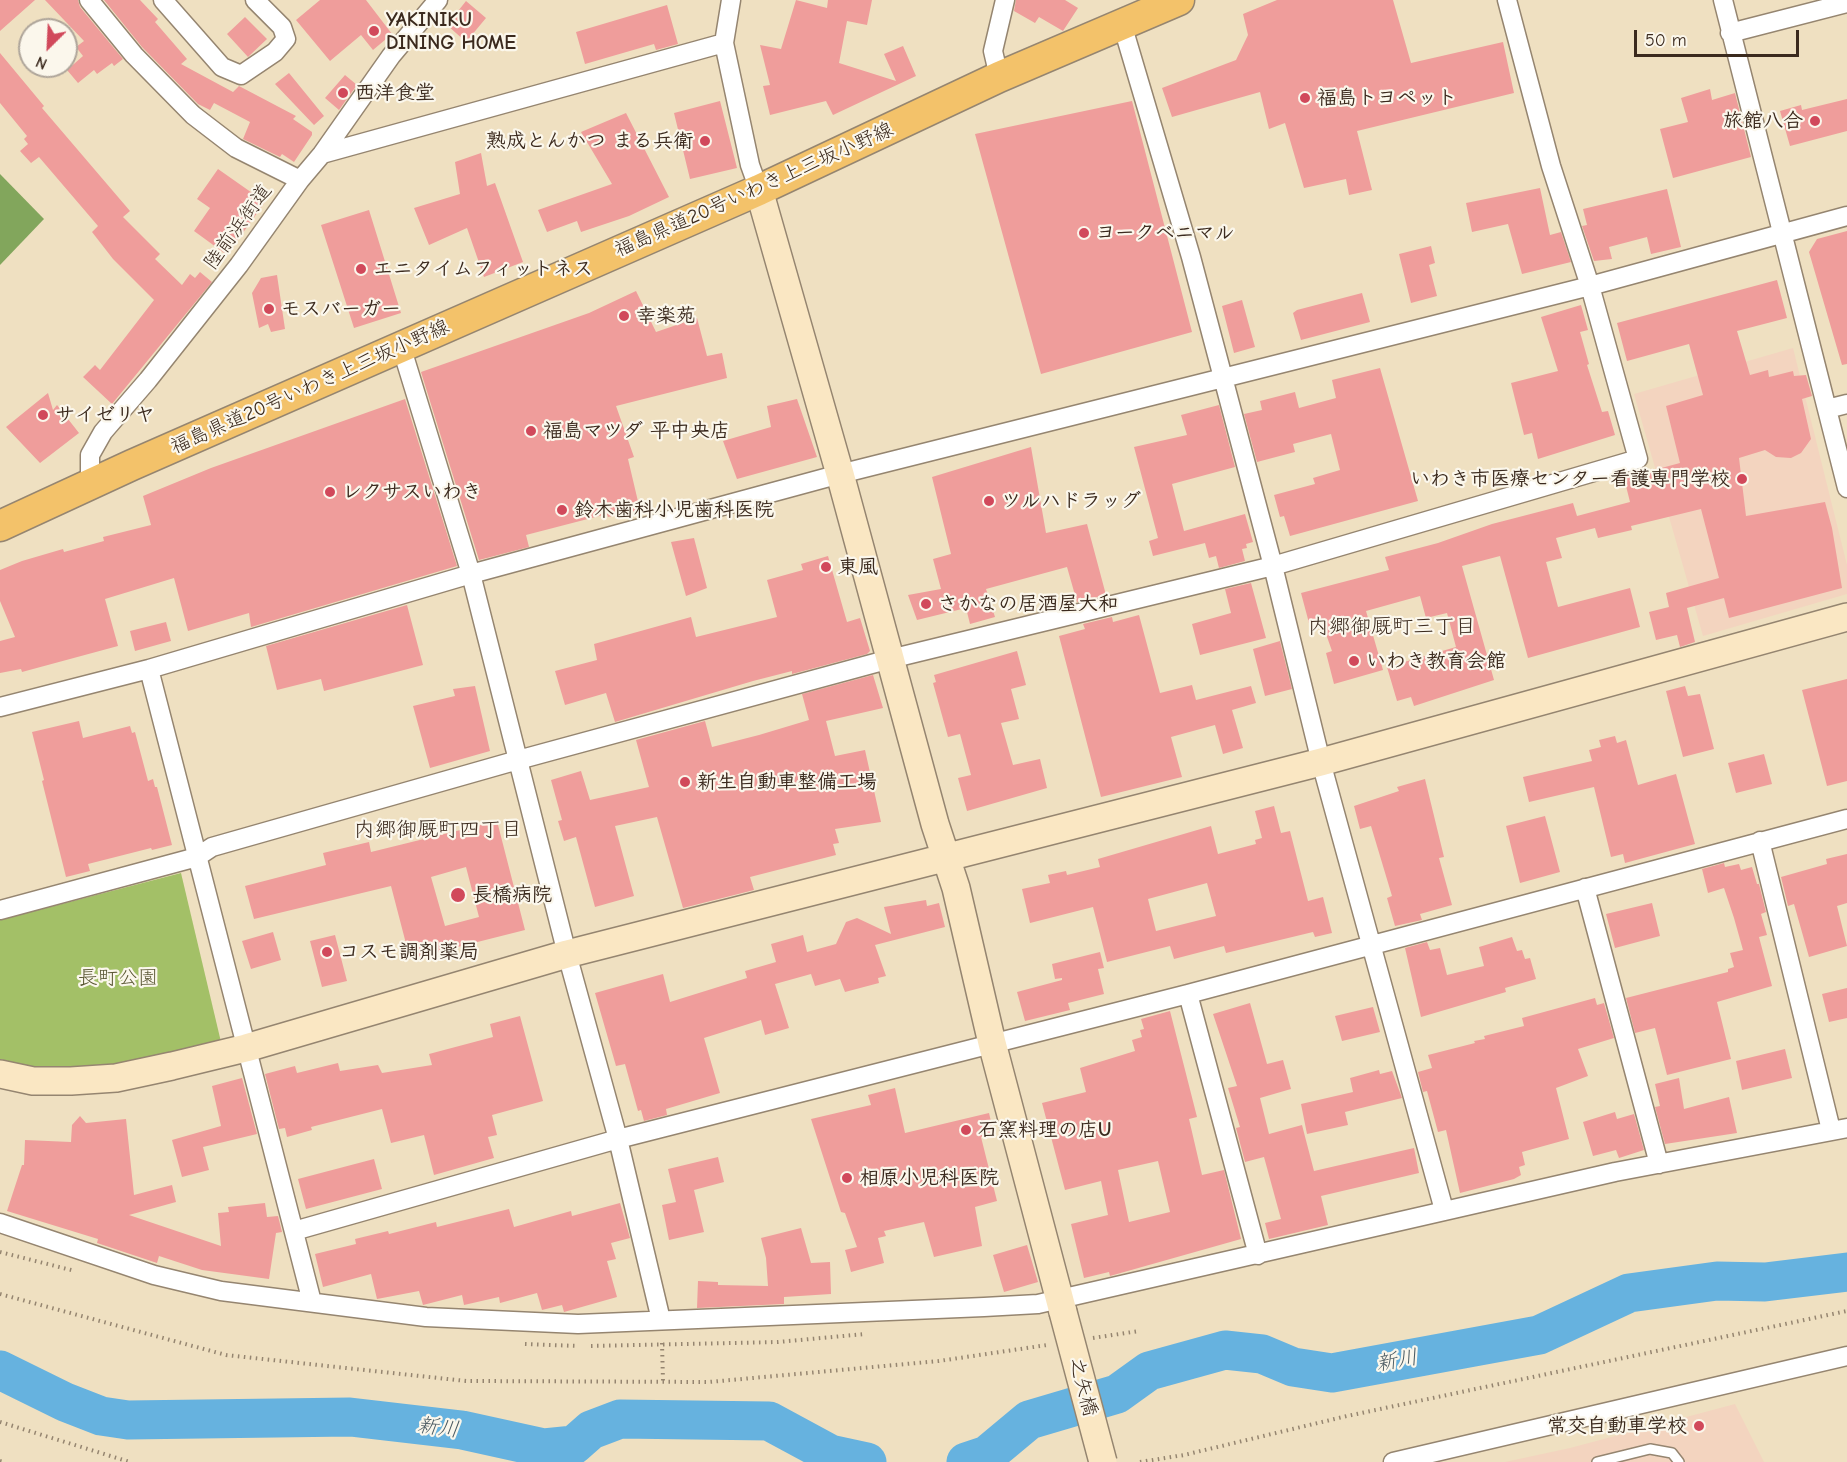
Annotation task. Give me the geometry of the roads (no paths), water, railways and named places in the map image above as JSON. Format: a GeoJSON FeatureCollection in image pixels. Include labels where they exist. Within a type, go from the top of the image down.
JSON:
{"type":"FeatureCollection","features":[{"type":"Feature","properties":{"kind":"main road","name":"福島県道20号いわき上三坂小野線"},"geometry":{"type":"LineString","coordinates":[[0,526],[401,346],[759,190],[999,77],[1179,0]]}},
{"type":"Feature","properties":{"kind":"street"},"geometry":{"type":"LineString","coordinates":[[89,0],[134,55],[193,114],[236,148],[300,180]]}},
{"type":"Feature","properties":{"kind":"street"},"geometry":{"type":"LineString","coordinates":[[163,0],[222,67],[241,75],[275,52],[286,39],[282,27],[255,0]]}},
{"type":"Feature","properties":{"kind":"street"},"geometry":{"type":"LineString","coordinates":[[731,0],[723,43],[750,165],[759,190]]}},
{"type":"Feature","properties":{"kind":"street"},"geometry":{"type":"LineString","coordinates":[[999,77],[993,51],[1005,0]]}},
{"type":"Feature","properties":{"kind":"street"},"geometry":{"type":"LineString","coordinates":[[0,910],[197,857],[212,847],[518,760],[890,659],[1273,566],[1638,459],[1590,286],[1551,166],[1507,0]]}},
{"type":"Feature","properties":{"kind":"street"},"geometry":{"type":"LineString","coordinates":[[1723,0],[1847,488]]}},
{"type":"Feature","properties":{"kind":"street"},"geometry":{"type":"LineString","coordinates":[[1730,33],[1847,3]]}},
{"type":"Feature","properties":{"kind":"street","name":"陸前浜街道"},"geometry":{"type":"LineString","coordinates":[[90,485],[90,455],[103,432],[148,380],[322,154],[427,4]]}},
{"type":"Feature","properties":{"kind":"street"},"geometry":{"type":"LineString","coordinates":[[1122,24],[1191,257],[1273,566],[1321,762],[1374,945],[1444,1210]]}},
{"type":"Feature","properties":{"kind":"street"},"geometry":{"type":"LineString","coordinates":[[322,154],[723,43]]}},
{"type":"Feature","properties":{"kind":"street","name":"之矢橋"},"geometry":{"type":"LineString","coordinates":[[759,190],[840,474],[945,858],[956,888],[992,1043],[1103,1462]]}},
{"type":"Feature","properties":{"kind":"street"},"geometry":{"type":"LineString","coordinates":[[0,707],[149,669],[471,574],[840,474],[1590,286],[1847,216]]}},
{"type":"Feature","properties":{"kind":"street"},"geometry":{"type":"LineString","coordinates":[[401,346],[471,574],[567,954],[618,1139],[661,1320]]}},
{"type":"Feature","properties":{"kind":"street"},"geometry":{"type":"LineString","coordinates":[[1827,410],[1847,404]]}},
{"type":"Feature","properties":{"kind":"street"},"geometry":{"type":"LineString","coordinates":[[0,1074],[33,1081],[116,1078],[246,1048],[567,954],[1321,762],[1847,617]]}},
{"type":"Feature","properties":{"kind":"street"},"geometry":{"type":"LineString","coordinates":[[149,669],[312,1302]]}},
{"type":"Feature","properties":{"kind":"street"},"geometry":{"type":"LineString","coordinates":[[294,1231],[618,1139],[1188,994],[1847,819]]}},
{"type":"Feature","properties":{"kind":"street"},"geometry":{"type":"LineString","coordinates":[[0,1223],[154,1275],[221,1291],[312,1302],[377,1313],[508,1322],[578,1324],[1038,1304],[1061,1305],[1444,1210],[1659,1164],[1839,1129],[1760,841]]}},
{"type":"Feature","properties":{"kind":"street"},"geometry":{"type":"LineString","coordinates":[[1586,888],[1659,1164]]}},
{"type":"Feature","properties":{"kind":"street"},"geometry":{"type":"LineString","coordinates":[[1188,994],[1258,1255]]}},
{"type":"Feature","properties":{"kind":"street"},"geometry":{"type":"LineString","coordinates":[[1393,1462],[1847,1356]]}},
{"type":"Feature","properties":{"kind":"lane"},"geometry":{"type":"LineString","coordinates":[[1597,1462],[1650,1449],[1672,1453],[1679,1462]]}},
{"type":"Feature","properties":{"kind":"waterway","name":"新川"},"geometry":{"type":"LineString","coordinates":[[966,1462],[987,1455],[1029,1420],[1117,1394],[1149,1371],[1225,1350],[1262,1354],[1293,1367],[1332,1373],[1539,1335],[1629,1293],[1717,1281],[1765,1282],[1847,1272]]}},
{"type":"Feature","properties":{"kind":"waterway","name":"新川"},"geometry":{"type":"LineString","coordinates":[[0,1370],[65,1402],[101,1416],[128,1420],[350,1417],[462,1430],[544,1448],[574,1445],[591,1430],[620,1419],[769,1421],[830,1454],[867,1462]]}},
{"type":"Feature","properties":{"kind":"place","name":"YAKINIKU DINING HOME"},"geometry":{"type":"Point","coordinates":[374,31]}},
{"type":"Feature","properties":{"kind":"place","name":"西洋食堂"},"geometry":{"type":"Point","coordinates":[343,93]}},
{"type":"Feature","properties":{"kind":"place","name":"福島トヨペット"},"geometry":{"type":"Point","coordinates":[1305,98]}},
{"type":"Feature","properties":{"kind":"place","name":"旅館八合"},"geometry":{"type":"Point","coordinates":[1815,121]}},
{"type":"Feature","properties":{"kind":"place","name":"熟成とんかつ まる兵衛"},"geometry":{"type":"Point","coordinates":[705,141]}},
{"type":"Feature","properties":{"kind":"place","name":"ヨークベニマル"},"geometry":{"type":"Point","coordinates":[1084,233]}},
{"type":"Feature","properties":{"kind":"place","name":"エニタイムフィットネス"},"geometry":{"type":"Point","coordinates":[361,269]}},
{"type":"Feature","properties":{"kind":"place","name":"モスバーガー"},"geometry":{"type":"Point","coordinates":[269,309]}},
{"type":"Feature","properties":{"kind":"place","name":"幸楽苑"},"geometry":{"type":"Point","coordinates":[624,316]}},
{"type":"Feature","properties":{"kind":"place","name":"サイゼリヤ"},"geometry":{"type":"Point","coordinates":[43,415]}},
{"type":"Feature","properties":{"kind":"place","name":"福島マツダ 平中央店"},"geometry":{"type":"Point","coordinates":[531,431]}},
{"type":"Feature","properties":{"kind":"place","name":"いわき市医療センター看護専門学校"},"geometry":{"type":"Point","coordinates":[1742,479]}},
{"type":"Feature","properties":{"kind":"place","name":"レクサスいわき"},"geometry":{"type":"Point","coordinates":[330,492]}},
{"type":"Feature","properties":{"kind":"place","name":"ツルハドラッグ"},"geometry":{"type":"Point","coordinates":[989,501]}},
{"type":"Feature","properties":{"kind":"place","name":"鈴木歯科小児歯科医院"},"geometry":{"type":"Point","coordinates":[562,510]}},
{"type":"Feature","properties":{"kind":"place","name":"東風"},"geometry":{"type":"Point","coordinates":[826,567]}},
{"type":"Feature","properties":{"kind":"place","name":"さかなの居酒屋大和"},"geometry":{"type":"Point","coordinates":[926,604]}},
{"type":"Feature","properties":{"kind":"place","name":"いわき教育会館"},"geometry":{"type":"Point","coordinates":[1354,661]}},
{"type":"Feature","properties":{"kind":"place","name":"新生自動車整備工場"},"geometry":{"type":"Point","coordinates":[685,782]}},
{"type":"Feature","properties":{"kind":"place","name":"長橋病院"},"geometry":{"type":"Point","coordinates":[458,895]}},
{"type":"Feature","properties":{"kind":"place","name":"コスモ調剤薬局"},"geometry":{"type":"Point","coordinates":[327,952]}},
{"type":"Feature","properties":{"kind":"place","name":"石窯料理の店U"},"geometry":{"type":"Point","coordinates":[966,1130]}},
{"type":"Feature","properties":{"kind":"place","name":"相原小児科医院"},"geometry":{"type":"Point","coordinates":[847,1178]}},
{"type":"Feature","properties":{"kind":"place","name":"常交自動車学校"},"geometry":{"type":"Point","coordinates":[1699,1426]}},
{"type":"Feature","properties":{"kind":"district","name":"内郷御厩町三丁目"},"geometry":{"type":"Point","coordinates":[1392,627]}},
{"type":"Feature","properties":{"kind":"district","name":"内郷御厩町四丁目"},"geometry":{"type":"Point","coordinates":[438,830]}},
{"type":"Feature","properties":{"kind":"park label","name":"長町公園"},"geometry":{"type":"Point","coordinates":[118,978]}}]}
